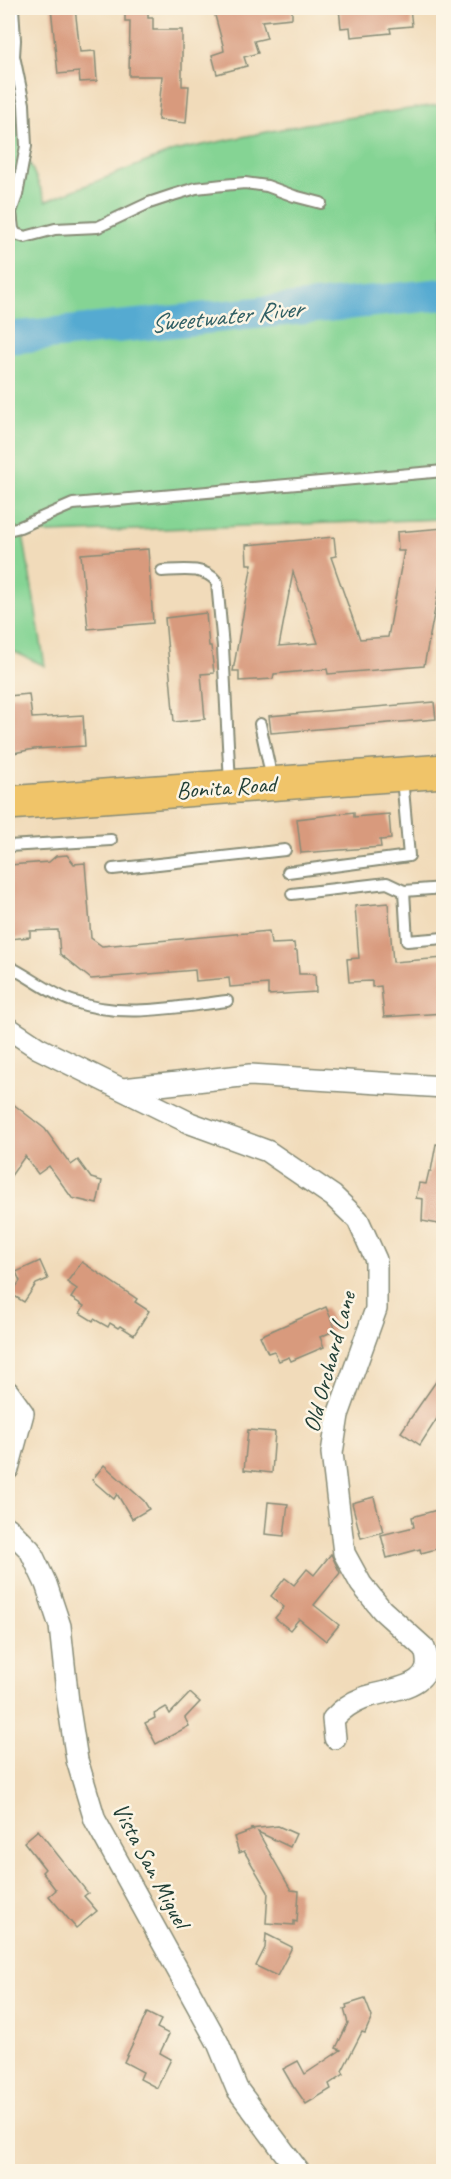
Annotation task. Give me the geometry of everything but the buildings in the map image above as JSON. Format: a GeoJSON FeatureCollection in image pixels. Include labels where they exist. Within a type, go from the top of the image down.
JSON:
{"type":"FeatureCollection","features":[{"type":"Feature","properties":{"kind":"main road","name":"Bonita Road"},"geometry":{"type":"LineString","coordinates":[[8,803],[444,771]]}},
{"type":"Feature","properties":{"kind":"street","name":"Old Orchard Lane"},"geometry":{"type":"LineString","coordinates":[[8,1028],[38,1048],[190,1123],[267,1151],[333,1196],[358,1220],[376,1260],[376,1309],[338,1415],[332,1453],[344,1553],[361,1584],[382,1610],[424,1648],[427,1656],[426,1669],[413,1684],[391,1692],[365,1697],[341,1710],[333,1719],[335,1738]]}},
{"type":"Feature","properties":{"kind":"street"},"geometry":{"type":"LineString","coordinates":[[123,1089],[250,1075],[444,1087]]}},
{"type":"Feature","properties":{"kind":"street"},"geometry":{"type":"LineString","coordinates":[[8,1392],[23,1413],[8,1469]]}},
{"type":"Feature","properties":{"kind":"street","name":"Vista San Miguel"},"geometry":{"type":"LineString","coordinates":[[8,1527],[30,1550],[46,1584],[60,1626],[77,1760],[98,1827],[218,2043],[237,2089],[299,2172]]}},
{"type":"Feature","properties":{"kind":"lane"},"geometry":{"type":"LineString","coordinates":[[13,8],[14,56],[24,104],[26,146],[11,212],[13,229],[16,234],[25,237],[56,230],[98,227],[149,203],[195,188],[223,185],[245,183],[267,186],[321,203]]}},
{"type":"Feature","properties":{"kind":"lane"},"geometry":{"type":"LineString","coordinates":[[8,530],[73,504],[444,471]]}},
{"type":"Feature","properties":{"kind":"lane"},"geometry":{"type":"LineString","coordinates":[[162,571],[200,571],[212,576],[217,582],[224,647],[230,787]]}},
{"type":"Feature","properties":{"kind":"lane"},"geometry":{"type":"LineString","coordinates":[[260,724],[273,784]]}},
{"type":"Feature","properties":{"kind":"lane"},"geometry":{"type":"LineString","coordinates":[[288,872],[409,856],[401,774]]}},
{"type":"Feature","properties":{"kind":"lane"},"geometry":{"type":"LineString","coordinates":[[8,846],[111,840]]}},
{"type":"Feature","properties":{"kind":"lane"},"geometry":{"type":"LineString","coordinates":[[113,868],[285,850]]}},
{"type":"Feature","properties":{"kind":"lane"},"geometry":{"type":"LineString","coordinates":[[292,894],[387,883],[404,891],[444,888]]}},
{"type":"Feature","properties":{"kind":"lane"},"geometry":{"type":"LineString","coordinates":[[404,891],[407,941],[444,938]]}},
{"type":"Feature","properties":{"kind":"lane"},"geometry":{"type":"LineString","coordinates":[[8,966],[69,1000],[109,1010],[122,1012],[226,1001]]}},
{"type":"Feature","properties":{"kind":"green space"},"geometry":{"type":"Polygon","coordinates":[[[8,8],[17,8],[28,159],[46,201],[174,151],[306,124],[443,104],[443,519],[23,534],[45,666],[8,649],[8,8]]]}},
{"type":"Feature","properties":{"kind":"waterway","name":"Sweetwater River"},"geometry":{"type":"LineString","coordinates":[[8,338],[444,294]]}}]}
